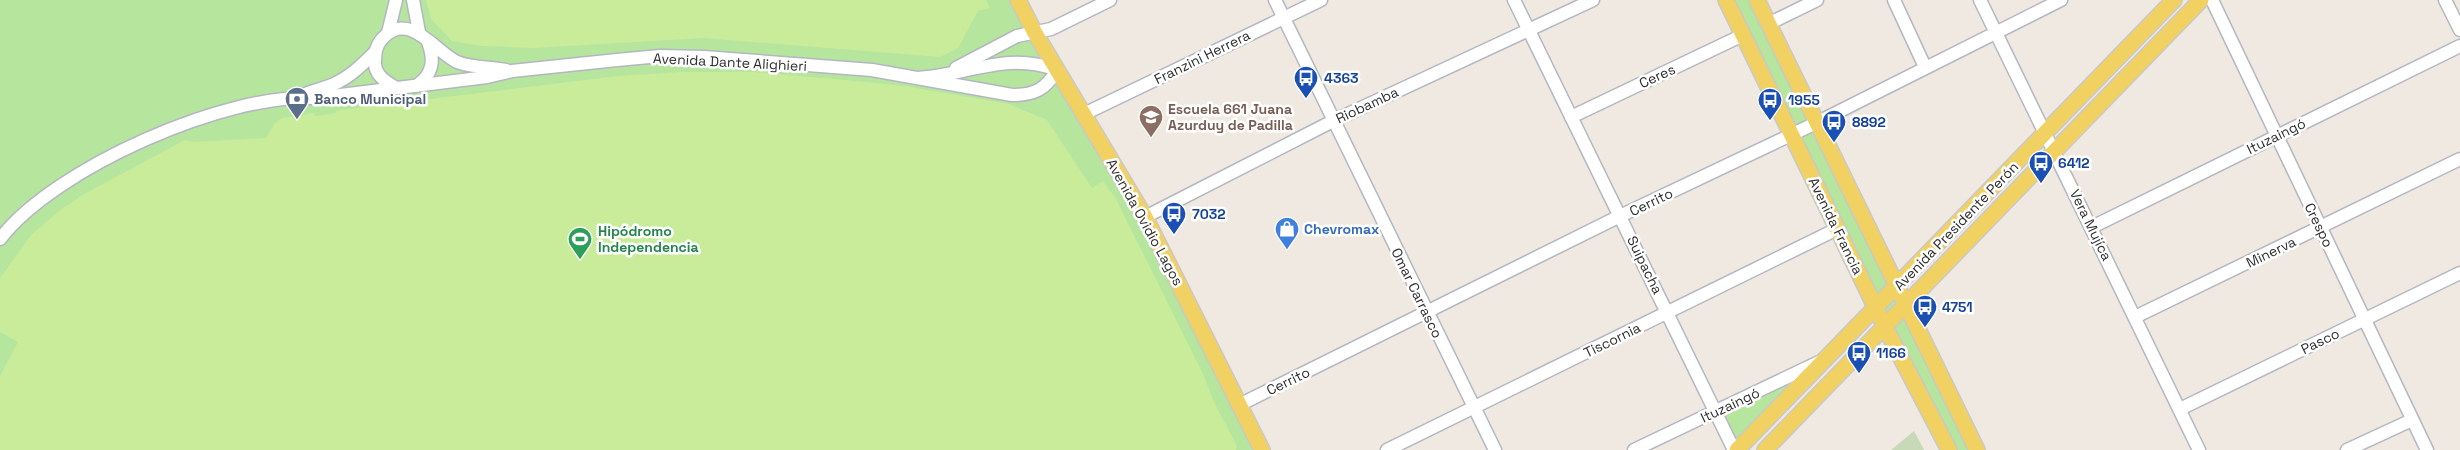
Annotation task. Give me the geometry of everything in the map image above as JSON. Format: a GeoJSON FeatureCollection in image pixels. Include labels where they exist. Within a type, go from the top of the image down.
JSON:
{"type":"FeatureCollection","features":[{"type":"Feature","properties":{"kind":"main road","name":"Avenida Ovidio Lagos"},"geometry":{"type":"LineString","coordinates":[[1018,0],[1034,33],[1146,217],[1241,404],[1262,450]]}},
{"type":"Feature","properties":{"kind":"main road","name":"Avenida Francia"},"geometry":{"type":"LineString","coordinates":[[1726,0],[1884,327],[1949,450]]}},
{"type":"Feature","properties":{"kind":"main road","name":"Avenida Francia"},"geometry":{"type":"LineString","coordinates":[[1756,0],[1977,450]]}},
{"type":"Feature","properties":{"kind":"main road","name":"Avenida Presidente Perón"},"geometry":{"type":"LineString","coordinates":[[1735,450],[1897,287],[2174,0]]}},
{"type":"Feature","properties":{"kind":"main road","name":"Avenida Presidente Perón"},"geometry":{"type":"LineString","coordinates":[[1765,450],[2201,0]]}},
{"type":"Feature","properties":{"kind":"main road"},"geometry":{"type":"LineString","coordinates":[[1932,417],[1944,420],[1956,408]]}},
{"type":"Feature","properties":{"kind":"street"},"geometry":{"type":"LineString","coordinates":[[388,33],[396,0]]}},
{"type":"Feature","properties":{"kind":"street"},"geometry":{"type":"LineString","coordinates":[[412,0],[418,32]]}},
{"type":"Feature","properties":{"kind":"street","name":"Avenida Dante Alighieri"},"geometry":{"type":"LineString","coordinates":[[940,76],[1017,36],[1051,29],[1110,0]]}},
{"type":"Feature","properties":{"kind":"street","name":"Omar Carrasco"},"geometry":{"type":"LineString","coordinates":[[1275,0],[1495,450]]}},
{"type":"Feature","properties":{"kind":"street","name":"Franzini Herrera"},"geometry":{"type":"LineString","coordinates":[[1084,114],[1320,0]]}},
{"type":"Feature","properties":{"kind":"street","name":"Suipacha"},"geometry":{"type":"LineString","coordinates":[[1514,0],[1735,450]]}},
{"type":"Feature","properties":{"kind":"street","name":"Riobamba"},"geometry":{"type":"LineString","coordinates":[[1146,217],[1333,121],[1593,0]]}},
{"type":"Feature","properties":{"kind":"street"},"geometry":{"type":"LineString","coordinates":[[1768,24],[1817,0]]}},
{"type":"Feature","properties":{"kind":"street"},"geometry":{"type":"LineString","coordinates":[[1894,0],[1925,67]]}},
{"type":"Feature","properties":{"kind":"street","name":"Vera Mujíca"},"geometry":{"type":"LineString","coordinates":[[1980,0],[2092,226],[2199,450]]}},
{"type":"Feature","properties":{"kind":"street","name":"Cerrito"},"geometry":{"type":"LineString","coordinates":[[1241,404],[2061,0]]}},
{"type":"Feature","properties":{"kind":"street","name":"Crespo"},"geometry":{"type":"LineString","coordinates":[[2212,0],[2427,450]]}},
{"type":"Feature","properties":{"kind":"street"},"geometry":{"type":"LineString","coordinates":[[2445,0],[2460,30]]}},
{"type":"Feature","properties":{"kind":"street"},"geometry":{"type":"LineString","coordinates":[[0,239],[43,197],[81,171],[171,129],[252,105],[298,97],[316,98],[416,86],[423,81],[432,69],[433,55],[428,42],[418,32],[408,29],[398,29],[388,33],[379,41],[375,52],[375,67],[383,80],[396,88]]}},
{"type":"Feature","properties":{"kind":"street","name":"Ceres"},"geometry":{"type":"LineString","coordinates":[[1572,117],[1743,35]]}},
{"type":"Feature","properties":{"kind":"street","name":"Avenida Dante Alighieri"},"geometry":{"type":"LineString","coordinates":[[428,42],[457,61],[469,66],[512,71]]}},
{"type":"Feature","properties":{"kind":"street","name":"Ituzaingó"},"geometry":{"type":"LineString","coordinates":[[2092,226],[2460,46]]}},
{"type":"Feature","properties":{"kind":"street"},"geometry":{"type":"LineString","coordinates":[[298,97],[315,89],[333,84],[349,75],[375,52]]}},
{"type":"Feature","properties":{"kind":"street","name":"Avenida Dante Alighieri"},"geometry":{"type":"LineString","coordinates":[[416,86],[487,77],[512,71],[660,56],[704,57],[872,70],[1012,96],[1029,95],[1043,89],[1057,70],[1041,64],[1016,61],[940,76],[918,78]]}},
{"type":"Feature","properties":{"kind":"street","name":"Minerva"},"geometry":{"type":"LineString","coordinates":[[2135,317],[2460,159]]}},
{"type":"Feature","properties":{"kind":"street","name":"Tiscornia"},"geometry":{"type":"LineString","coordinates":[[1387,450],[1837,229]]}},
{"type":"Feature","properties":{"kind":"street","name":"Pasco"},"geometry":{"type":"LineString","coordinates":[[2180,409],[2460,273]]}},
{"type":"Feature","properties":{"kind":"street","name":"Ituzaingó"},"geometry":{"type":"LineString","coordinates":[[1634,450],[1826,359]]}},
{"type":"Feature","properties":{"kind":"street"},"geometry":{"type":"LineString","coordinates":[[2348,450],[2412,420]]}},
{"type":"Feature","properties":{"kind":"green space","name":"Hipódromo Independencia"},"geometry":{"type":"Polygon","coordinates":[[[0,0],[1018,0],[1145,217],[1262,450],[0,450],[0,0]]]}},
{"type":"Feature","properties":{"kind":"green space"},"geometry":{"type":"Polygon","coordinates":[[[426,0],[986,0],[990,8],[978,11],[958,48],[940,57],[703,38],[534,48],[482,46],[452,41],[431,19],[426,0]]]}},
{"type":"Feature","properties":{"kind":"green space"},"geometry":{"type":"Polygon","coordinates":[[[1726,0],[1757,0],[1977,450],[1949,450],[1726,0]]]}},
{"type":"Feature","properties":{"kind":"green space","name":"Hipódromo Independencia"},"geometry":{"type":"Polygon","coordinates":[[[680,72],[754,72],[904,86],[1009,104],[1047,120],[1092,188],[1103,181],[1115,197],[1204,376],[1213,400],[1237,446],[1236,450],[0,450],[0,376],[18,342],[0,332],[0,278],[32,234],[62,209],[84,194],[185,140],[194,142],[266,138],[275,123],[282,118],[314,113],[315,116],[357,108],[618,76],[680,72]]]}},
{"type":"Feature","properties":{"kind":"green space"},"geometry":{"type":"Polygon","coordinates":[[[1790,382],[1791,385],[1736,441],[1723,417],[1724,414],[1790,382]]]}},
{"type":"Feature","properties":{"kind":"green space"},"geometry":{"type":"Polygon","coordinates":[[[1914,431],[1924,450],[1891,450],[1914,431]]]}},
{"type":"Feature","properties":{"kind":"place","name":"4363"},"geometry":{"type":"Point","coordinates":[1306,99]}},
{"type":"Feature","properties":{"kind":"place","name":"Banco Municipal"},"geometry":{"type":"Point","coordinates":[297,120]}},
{"type":"Feature","properties":{"kind":"place","name":"1955"},"geometry":{"type":"Point","coordinates":[1770,121]}},
{"type":"Feature","properties":{"kind":"place","name":"Escuela 661 Juana Azurduy de Padilla"},"geometry":{"type":"Point","coordinates":[1151,138]}},
{"type":"Feature","properties":{"kind":"place","name":"8892"},"geometry":{"type":"Point","coordinates":[1834,143]}},
{"type":"Feature","properties":{"kind":"place","name":"6412"},"geometry":{"type":"Point","coordinates":[2041,184]}},
{"type":"Feature","properties":{"kind":"place","name":"7032"},"geometry":{"type":"Point","coordinates":[1174,235]}},
{"type":"Feature","properties":{"kind":"place","name":"Chevromax"},"geometry":{"type":"Point","coordinates":[1287,250]}},
{"type":"Feature","properties":{"kind":"place","name":"Hipódromo Independencia"},"geometry":{"type":"Point","coordinates":[580,260]}},
{"type":"Feature","properties":{"kind":"place","name":"4751"},"geometry":{"type":"Point","coordinates":[1925,328]}},
{"type":"Feature","properties":{"kind":"place","name":"1166"},"geometry":{"type":"Point","coordinates":[1859,374]}}]}
